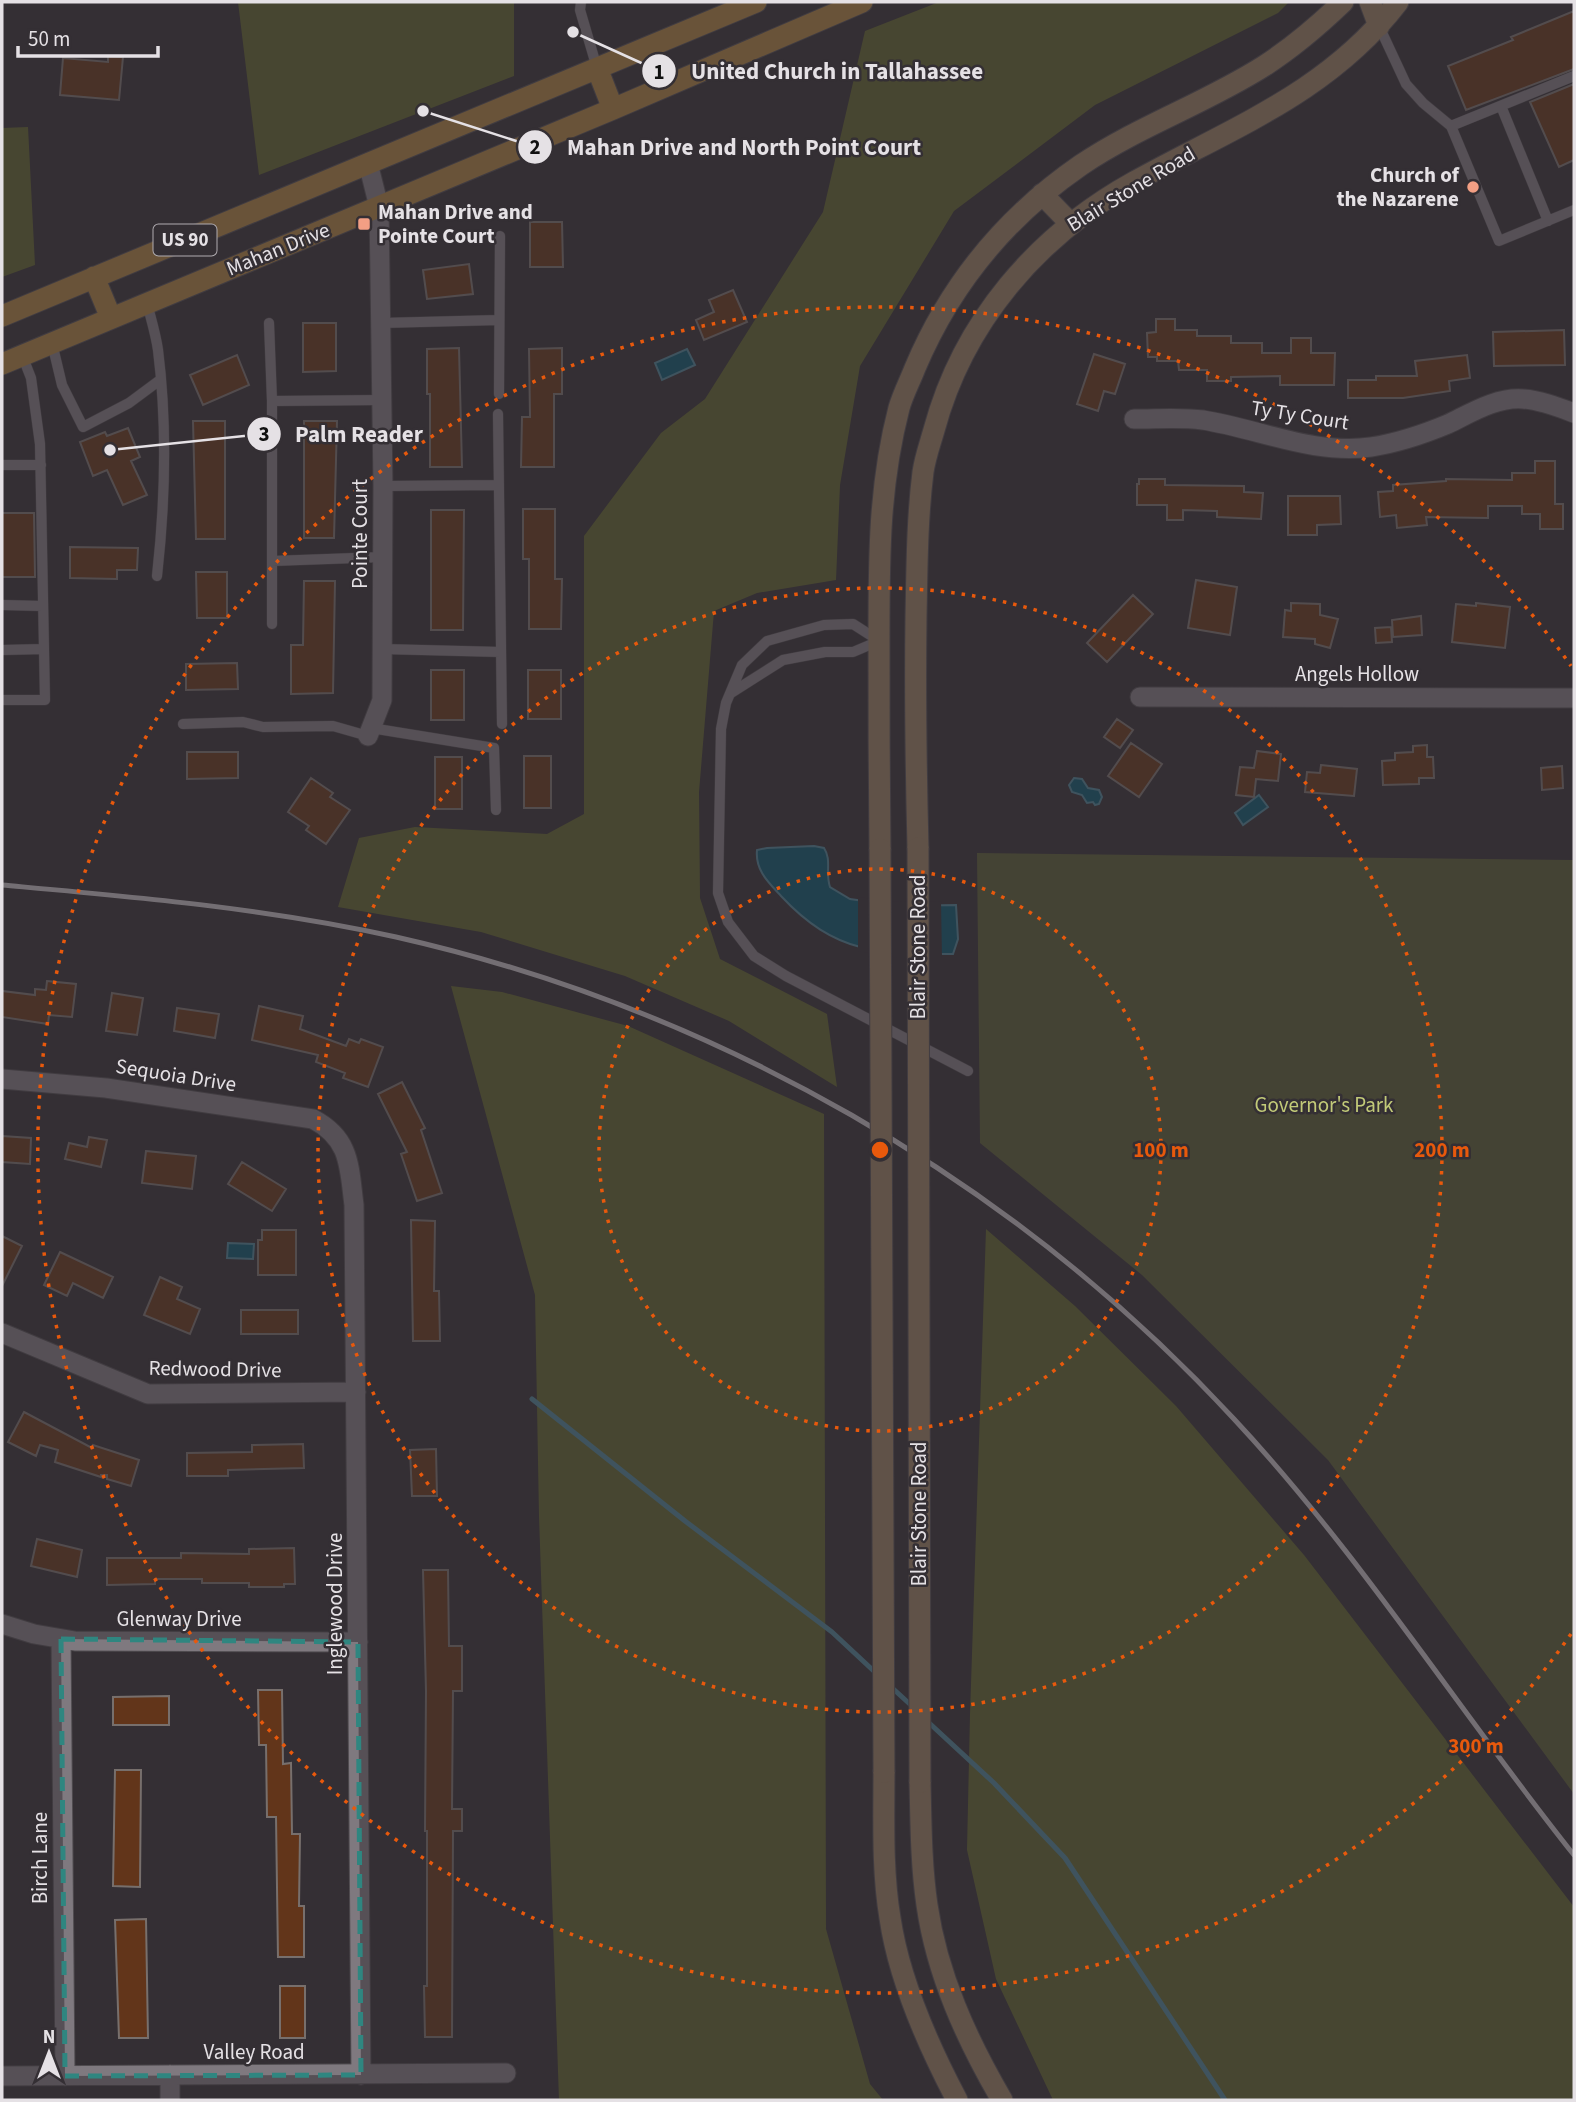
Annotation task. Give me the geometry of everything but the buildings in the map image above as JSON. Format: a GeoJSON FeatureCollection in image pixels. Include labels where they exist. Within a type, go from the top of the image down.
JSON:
{"type":"FeatureCollection","features":[{"type":"Feature","properties":{"kind":"main road","name":"Mahan Drive"},"geometry":{"type":"LineString","coordinates":[[2,316],[756,2]]}},
{"type":"Feature","properties":{"kind":"main road","name":"Mahan Drive"},"geometry":{"type":"LineString","coordinates":[[2,364],[862,2]]}},
{"type":"Feature","properties":{"kind":"main road","name":"Blair Stone Road"},"geometry":{"type":"LineString","coordinates":[[957,2100],[928,2044],[907,1984],[890,1920],[884,1855],[879,533],[886,468],[900,405],[925,345],[942,312],[976,262],[998,236],[1042,194],[1099,153],[1264,66],[1323,22],[1343,2]]}},
{"type":"Feature","properties":{"kind":"main road"},"geometry":{"type":"LineString","coordinates":[[1370,2],[1379,26]]}},
{"type":"Feature","properties":{"kind":"main road","name":"Blair Stone Road"},"geometry":{"type":"LineString","coordinates":[[1002,2100],[965,2031],[942,1971],[928,1907],[922,1852],[916,640],[918,528],[924,469],[940,407],[956,369],[984,318],[1030,260],[1070,223],[1133,183],[1276,107],[1325,75],[1379,26],[1398,2]]}},
{"type":"Feature","properties":{"kind":"main road"},"geometry":{"type":"LineString","coordinates":[[597,68],[613,109]]}},
{"type":"Feature","properties":{"kind":"main road"},"geometry":{"type":"LineString","coordinates":[[1042,194],[1070,223]]}},
{"type":"Feature","properties":{"kind":"main road"},"geometry":{"type":"LineString","coordinates":[[94,277],[111,318]]}},
{"type":"Feature","properties":{"kind":"main road"},"geometry":{"type":"LineString","coordinates":[[879,641],[916,640]]}},
{"type":"Feature","properties":{"kind":"street","name":"Pointe Court"},"geometry":{"type":"LineString","coordinates":[[368,163],[379,207],[383,400],[382,701],[369,732]]}},
{"type":"Feature","properties":{"kind":"street","name":"Ty Ty Court"},"geometry":{"type":"LineString","coordinates":[[1134,418],[1202,420],[1295,442],[1336,448],[1390,443],[1448,424],[1499,401],[1531,400],[1574,413]]}},
{"type":"Feature","properties":{"kind":"street","name":"Angels Hollow"},"geometry":{"type":"LineString","coordinates":[[1140,697],[1574,698]]}},
{"type":"Feature","properties":{"kind":"street","name":"Sequoia Drive"},"geometry":{"type":"LineString","coordinates":[[2,1079],[106,1088],[313,1119],[327,1126],[337,1136]]}},
{"type":"Feature","properties":{"kind":"street","name":"Inglewood Drive"},"geometry":{"type":"LineString","coordinates":[[337,1136],[348,1158],[354,1205],[361,2075]]}},
{"type":"Feature","properties":{"kind":"street","name":"Redwood Drive"},"geometry":{"type":"LineString","coordinates":[[2,1333],[148,1394],[356,1392]]}},
{"type":"Feature","properties":{"kind":"street","name":"Glenway Drive"},"geometry":{"type":"LineString","coordinates":[[2,1624],[61,1639],[358,1642]]}},
{"type":"Feature","properties":{"kind":"street","name":"Birch Lane"},"geometry":{"type":"LineString","coordinates":[[61,1639],[65,2076]]}},
{"type":"Feature","properties":{"kind":"street","name":"Valley Road"},"geometry":{"type":"LineString","coordinates":[[2,2076],[506,2073]]}},
{"type":"Feature","properties":{"kind":"street"},"geometry":{"type":"LineString","coordinates":[[170,2075],[170,2100]]}},
{"type":"Feature","properties":{"kind":"lane"},"geometry":{"type":"LineString","coordinates":[[581,2],[580,10],[597,68]]}},
{"type":"Feature","properties":{"kind":"lane"},"geometry":{"type":"LineString","coordinates":[[1379,26],[1406,84],[1423,103],[1452,127],[1499,241],[1574,210]]}},
{"type":"Feature","properties":{"kind":"lane"},"geometry":{"type":"LineString","coordinates":[[1452,127],[1574,76]]}},
{"type":"Feature","properties":{"kind":"lane"},"geometry":{"type":"LineString","coordinates":[[1501,106],[1548,221]]}},
{"type":"Feature","properties":{"kind":"lane"},"geometry":{"type":"LineString","coordinates":[[499,394],[500,236]]}},
{"type":"Feature","properties":{"kind":"lane"},"geometry":{"type":"LineString","coordinates":[[147,303],[158,348],[160,380],[162,528],[157,576]]}},
{"type":"Feature","properties":{"kind":"lane"},"geometry":{"type":"LineString","coordinates":[[381,323],[499,320]]}},
{"type":"Feature","properties":{"kind":"lane"},"geometry":{"type":"LineString","coordinates":[[269,323],[272,401],[272,624]]}},
{"type":"Feature","properties":{"kind":"lane"},"geometry":{"type":"LineString","coordinates":[[52,343],[62,385],[83,427],[129,403],[160,380]]}},
{"type":"Feature","properties":{"kind":"lane"},"geometry":{"type":"LineString","coordinates":[[2,700],[45,700],[40,444],[31,378],[23,355]]}},
{"type":"Feature","properties":{"kind":"lane"},"geometry":{"type":"LineString","coordinates":[[272,401],[383,400]]}},
{"type":"Feature","properties":{"kind":"lane"},"geometry":{"type":"LineString","coordinates":[[498,414],[502,724]]}},
{"type":"Feature","properties":{"kind":"lane"},"geometry":{"type":"LineString","coordinates":[[2,465],[41,465]]}},
{"type":"Feature","properties":{"kind":"lane"},"geometry":{"type":"LineString","coordinates":[[383,486],[499,485]]}},
{"type":"Feature","properties":{"kind":"lane"},"geometry":{"type":"LineString","coordinates":[[272,561],[383,557]]}},
{"type":"Feature","properties":{"kind":"lane"},"geometry":{"type":"LineString","coordinates":[[2,605],[43,606]]}},
{"type":"Feature","properties":{"kind":"lane"},"geometry":{"type":"LineString","coordinates":[[879,641],[853,624],[824,625],[767,641],[742,665],[726,703],[721,729],[718,893],[728,922],[754,956],[786,976],[968,1071]]}},
{"type":"Feature","properties":{"kind":"lane"},"geometry":{"type":"LineString","coordinates":[[731,693],[783,660],[825,652],[853,652],[879,641]]}},
{"type":"Feature","properties":{"kind":"lane"},"geometry":{"type":"LineString","coordinates":[[2,650],[44,649]]}},
{"type":"Feature","properties":{"kind":"lane"},"geometry":{"type":"LineString","coordinates":[[382,649],[501,652]]}},
{"type":"Feature","properties":{"kind":"lane"},"geometry":{"type":"LineString","coordinates":[[183,724],[243,722],[263,727],[333,726],[494,748],[496,810]]}},
{"type":"Feature","properties":{"kind":"highlighted area"},"geometry":{"type":"Polygon","coordinates":[[[61,1639],[358,1642],[361,2075],[65,2076],[61,1639]]]}},
{"type":"Feature","properties":{"kind":"green space"},"geometry":{"type":"Polygon","coordinates":[[[238,2],[514,2],[514,76],[259,175],[238,2]]]}},
{"type":"Feature","properties":{"kind":"green space"},"geometry":{"type":"Polygon","coordinates":[[[939,2],[1289,2],[1278,13],[1095,105],[954,211],[860,366],[840,485],[836,580],[757,593],[714,611],[699,792],[700,898],[720,959],[827,1014],[837,1087],[729,1021],[625,976],[481,932],[338,907],[359,838],[415,827],[547,834],[584,814],[584,536],[661,433],[705,399],[823,212],[865,31],[939,2]]]}},
{"type":"Feature","properties":{"kind":"green space"},"geometry":{"type":"Polygon","coordinates":[[[28,127],[35,265],[2,277],[2,128],[28,127]]]}},
{"type":"Feature","properties":{"kind":"green space","name":"Governor's Park"},"geometry":{"type":"Polygon","coordinates":[[[977,853],[1574,860],[1574,1794],[1328,1460],[1142,1275],[980,1143],[977,853]]]}},
{"type":"Feature","properties":{"kind":"green space"},"geometry":{"type":"Polygon","coordinates":[[[451,986],[502,992],[628,1026],[824,1114],[826,1929],[870,2084],[883,2100],[559,2100],[539,1516],[535,1295],[451,986]]]}},
{"type":"Feature","properties":{"kind":"green space"},"geometry":{"type":"Polygon","coordinates":[[[986,1229],[1075,1306],[1176,1406],[1304,1555],[1574,1907],[1574,2100],[1053,2100],[996,1979],[967,1850],[986,1229]]]}},
{"type":"Feature","properties":{"kind":"water"},"geometry":{"type":"Polygon","coordinates":[[[687,349],[695,365],[662,380],[655,363],[687,349]]]}},
{"type":"Feature","properties":{"kind":"water"},"geometry":{"type":"Polygon","coordinates":[[[1074,778],[1082,779],[1088,788],[1099,790],[1102,797],[1099,804],[1087,803],[1082,795],[1072,792],[1069,785],[1074,778]]]}},
{"type":"Feature","properties":{"kind":"water"},"geometry":{"type":"Polygon","coordinates":[[[1259,795],[1268,807],[1243,825],[1235,813],[1259,795]]]}},
{"type":"Feature","properties":{"kind":"water"},"geometry":{"type":"Polygon","coordinates":[[[767,848],[824,848],[826,853],[830,887],[850,899],[899,906],[956,905],[958,939],[953,954],[880,951],[840,940],[820,930],[771,886],[763,875],[757,857],[757,850],[767,848]]]}},
{"type":"Feature","properties":{"kind":"water"},"geometry":{"type":"Polygon","coordinates":[[[228,1243],[254,1244],[253,1259],[227,1258],[228,1243]]]}},
{"type":"Feature","properties":{"kind":"pier"},"geometry":{"type":"Polygon","coordinates":[[[858,897],[899,902],[941,901],[942,958],[899,958],[858,951],[858,897]]]}},
{"type":"Feature","properties":{"kind":"waterway"},"geometry":{"type":"LineString","coordinates":[[532,1399],[685,1521],[832,1632],[877,1674]]}},
{"type":"Feature","properties":{"kind":"waterway"},"geometry":{"type":"LineString","coordinates":[[889,1685],[913,1707]]}},
{"type":"Feature","properties":{"kind":"waterway"},"geometry":{"type":"LineString","coordinates":[[927,1721],[994,1783],[1065,1858],[1225,2100]]}},
{"type":"Feature","properties":{"kind":"railway"},"geometry":{"type":"LineString","coordinates":[[2,885],[200,905],[298,918],[396,937],[514,969],[630,1009],[743,1058],[851,1115],[955,1180],[1054,1253],[1147,1332],[1234,1419],[1367,1578],[1574,1855]]}},
{"type":"Feature","properties":{"kind":"place","name":"United Church in Tallahassee"},"geometry":{"type":"Point","coordinates":[573,32]}},
{"type":"Feature","properties":{"kind":"place","name":"Mahan Drive and North Point Court"},"geometry":{"type":"Point","coordinates":[423,111]}},
{"type":"Feature","properties":{"kind":"place","name":"Church of the Nazarene"},"geometry":{"type":"Point","coordinates":[1473,187]}},
{"type":"Feature","properties":{"kind":"place","name":"Mahan Drive and Pointe Court"},"geometry":{"type":"Point","coordinates":[364,224]}},
{"type":"Feature","properties":{"kind":"place","name":"Palm Reader"},"geometry":{"type":"Point","coordinates":[110,450]}}]}
